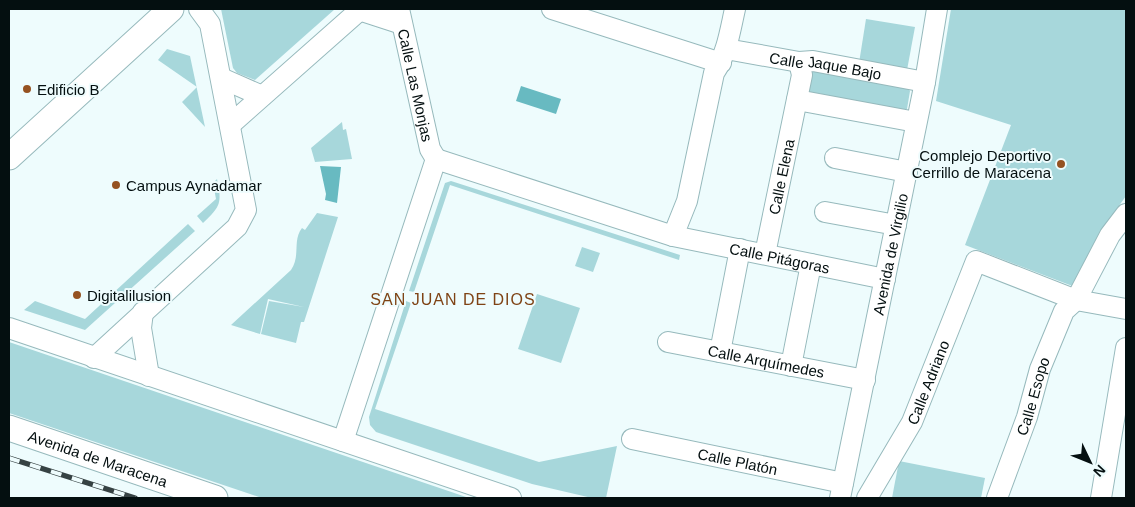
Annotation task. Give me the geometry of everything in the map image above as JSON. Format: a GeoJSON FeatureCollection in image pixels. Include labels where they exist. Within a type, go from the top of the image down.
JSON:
{"type":"FeatureCollection","features":[{"type":"Feature","properties":{"kind":"main road"},"geometry":{"type":"LineString","coordinates":[[9,156],[171,9]]}},
{"type":"Feature","properties":{"kind":"main road","name":"Avenida de Maracena"},"geometry":{"type":"LineString","coordinates":[[9,428],[215,498]]}},
{"type":"Feature","properties":{"kind":"street"},"geometry":{"type":"LineString","coordinates":[[94,358],[237,227],[244,218],[246,201],[210,24],[199,9]]}},
{"type":"Feature","properties":{"kind":"street","name":"Calle Jaque Bajo"},"geometry":{"type":"LineString","coordinates":[[552,9],[723,56],[799,62],[813,61],[924,82]]}},
{"type":"Feature","properties":{"kind":"street"},"geometry":{"type":"LineString","coordinates":[[673,236],[686,201],[714,73],[723,56],[735,9]]}},
{"type":"Feature","properties":{"kind":"street","name":"Avenida de Virgilio"},"geometry":{"type":"LineString","coordinates":[[842,490],[907,172],[937,9]]}},
{"type":"Feature","properties":{"kind":"street"},"geometry":{"type":"LineString","coordinates":[[231,124],[360,10],[401,16]]}},
{"type":"Feature","properties":{"kind":"street","name":"Calle Las Monjas"},"geometry":{"type":"LineString","coordinates":[[401,16],[430,149],[436,159]]}},
{"type":"Feature","properties":{"kind":"street","name":"Calle Elena"},"geometry":{"type":"LineString","coordinates":[[765,254],[802,75],[799,62]]}},
{"type":"Feature","properties":{"kind":"street"},"geometry":{"type":"LineString","coordinates":[[221,78],[262,96]]}},
{"type":"Feature","properties":{"kind":"street"},"geometry":{"type":"LineString","coordinates":[[797,100],[916,122]]}},
{"type":"Feature","properties":{"kind":"street"},"geometry":{"type":"LineString","coordinates":[[835,158],[907,172]]}},
{"type":"Feature","properties":{"kind":"street"},"geometry":{"type":"LineString","coordinates":[[343,441],[436,159]]}},
{"type":"Feature","properties":{"kind":"street","name":"Calle Pitágoras"},"geometry":{"type":"LineString","coordinates":[[436,159],[673,236],[885,279]]}},
{"type":"Feature","properties":{"kind":"street"},"geometry":{"type":"LineString","coordinates":[[824,212],[896,225]]}},
{"type":"Feature","properties":{"kind":"street","name":"Calle Esopo"},"geometry":{"type":"LineString","coordinates":[[997,498],[1027,417],[1040,369],[1064,311],[1076,300],[1110,235],[1126,214]]}},
{"type":"Feature","properties":{"kind":"street"},"geometry":{"type":"LineString","coordinates":[[720,352],[740,249]]}},
{"type":"Feature","properties":{"kind":"street","name":"Calle Adriano"},"geometry":{"type":"LineString","coordinates":[[867,498],[912,422],[976,261],[1076,300]]}},
{"type":"Feature","properties":{"kind":"street"},"geometry":{"type":"LineString","coordinates":[[791,366],[811,264]]}},
{"type":"Feature","properties":{"kind":"street"},"geometry":{"type":"LineString","coordinates":[[1076,300],[1126,309]]}},
{"type":"Feature","properties":{"kind":"street"},"geometry":{"type":"LineString","coordinates":[[143,312],[141,328],[149,376]]}},
{"type":"Feature","properties":{"kind":"street"},"geometry":{"type":"LineString","coordinates":[[9,328],[511,498]]}},
{"type":"Feature","properties":{"kind":"street","name":"Calle Arquímedes"},"geometry":{"type":"LineString","coordinates":[[668,342],[865,380]]}},
{"type":"Feature","properties":{"kind":"street"},"geometry":{"type":"LineString","coordinates":[[1101,498],[1122,402],[1126,348]]}},
{"type":"Feature","properties":{"kind":"street","name":"Calle Platón"},"geometry":{"type":"LineString","coordinates":[[632,440],[842,490]]}},
{"type":"Feature","properties":{"kind":"shaded area"},"geometry":{"type":"Polygon","coordinates":[[[221,9],[335,9],[255,80],[237,73],[233,68],[221,9]]]}},
{"type":"Feature","properties":{"kind":"shaded area","name":"Complejo Deportivo Cerrillo de Maracena"},"geometry":{"type":"Polygon","coordinates":[[[951,9],[1126,9],[1126,196],[1103,228],[1075,287],[965,245],[1011,125],[936,101],[951,9]]]}},
{"type":"Feature","properties":{"kind":"shaded area"},"geometry":{"type":"Polygon","coordinates":[[[866,19],[915,27],[907,70],[859,63],[866,19]]]}},
{"type":"Feature","properties":{"kind":"shaded area"},"geometry":{"type":"Polygon","coordinates":[[[167,49],[190,56],[196,87],[158,60],[167,49]]]}},
{"type":"Feature","properties":{"kind":"shaded area"},"geometry":{"type":"Polygon","coordinates":[[[809,70],[908,88],[910,91],[907,109],[902,111],[817,93],[816,98],[807,93],[809,70]]]}},
{"type":"Feature","properties":{"kind":"shaded area"},"geometry":{"type":"Polygon","coordinates":[[[521,86],[561,99],[556,114],[516,101],[521,86]]]}},
{"type":"Feature","properties":{"kind":"shaded area"},"geometry":{"type":"Polygon","coordinates":[[[197,87],[205,127],[182,102],[197,87]]]}},
{"type":"Feature","properties":{"kind":"shaded area"},"geometry":{"type":"Polygon","coordinates":[[[342,122],[343,130],[346,129],[352,159],[315,162],[311,148],[342,122]]]}},
{"type":"Feature","properties":{"kind":"shaded area"},"geometry":{"type":"Polygon","coordinates":[[[320,166],[341,167],[337,203],[325,200],[326,194],[320,166]]]}},
{"type":"Feature","properties":{"kind":"shaded area"},"geometry":{"type":"Polygon","coordinates":[[[217,179],[219,204],[203,223],[197,216],[216,199],[213,183],[217,179]]]}},
{"type":"Feature","properties":{"kind":"shaded area"},"geometry":{"type":"Polygon","coordinates":[[[451,181],[680,255],[679,260],[450,185],[414,292],[409,291],[445,183],[451,181]]]}},
{"type":"Feature","properties":{"kind":"shaded area"},"geometry":{"type":"Polygon","coordinates":[[[317,213],[338,217],[304,322],[301,322],[296,343],[261,334],[269,301],[304,307],[268,299],[260,334],[231,325],[291,270],[296,259],[299,233],[302,228],[305,230],[317,213]]]}},
{"type":"Feature","properties":{"kind":"shaded area"},"geometry":{"type":"Polygon","coordinates":[[[188,224],[195,231],[85,330],[24,310],[35,301],[85,319],[188,224]]]}},
{"type":"Feature","properties":{"kind":"shaded area"},"geometry":{"type":"Polygon","coordinates":[[[582,247],[600,253],[593,272],[575,266],[582,247]]]}},
{"type":"Feature","properties":{"kind":"shaded area"},"geometry":{"type":"Polygon","coordinates":[[[537,294],[580,308],[561,363],[518,349],[537,294]]]}},
{"type":"Feature","properties":{"kind":"shaded area"},"geometry":{"type":"Polygon","coordinates":[[[406,301],[411,303],[375,409],[539,462],[617,446],[606,498],[592,498],[532,484],[376,432],[370,425],[369,417],[406,301]]]}},
{"type":"Feature","properties":{"kind":"shaded area"},"geometry":{"type":"Polygon","coordinates":[[[9,342],[469,498],[262,498],[9,413],[9,342]]]}},
{"type":"Feature","properties":{"kind":"shaded area"},"geometry":{"type":"Polygon","coordinates":[[[899,461],[985,478],[981,498],[892,498],[899,461]]]}},
{"type":"Feature","properties":{"kind":"railway"},"geometry":{"type":"LineString","coordinates":[[9,458],[135,498]]}},
{"type":"Feature","properties":{"kind":"place","name":"Edificio B"},"geometry":{"type":"Point","coordinates":[27,89]}},
{"type":"Feature","properties":{"kind":"place","name":"Complejo Deportivo Cerrillo de Maracena"},"geometry":{"type":"Point","coordinates":[1061,164]}},
{"type":"Feature","properties":{"kind":"place","name":"Campus Aynadamar"},"geometry":{"type":"Point","coordinates":[116,185]}},
{"type":"Feature","properties":{"kind":"place","name":"Digitalilusion"},"geometry":{"type":"Point","coordinates":[77,295]}},
{"type":"Feature","properties":{"kind":"district","name":"SAN JUAN DE DIOS"},"geometry":{"type":"Point","coordinates":[453,299]}}]}
